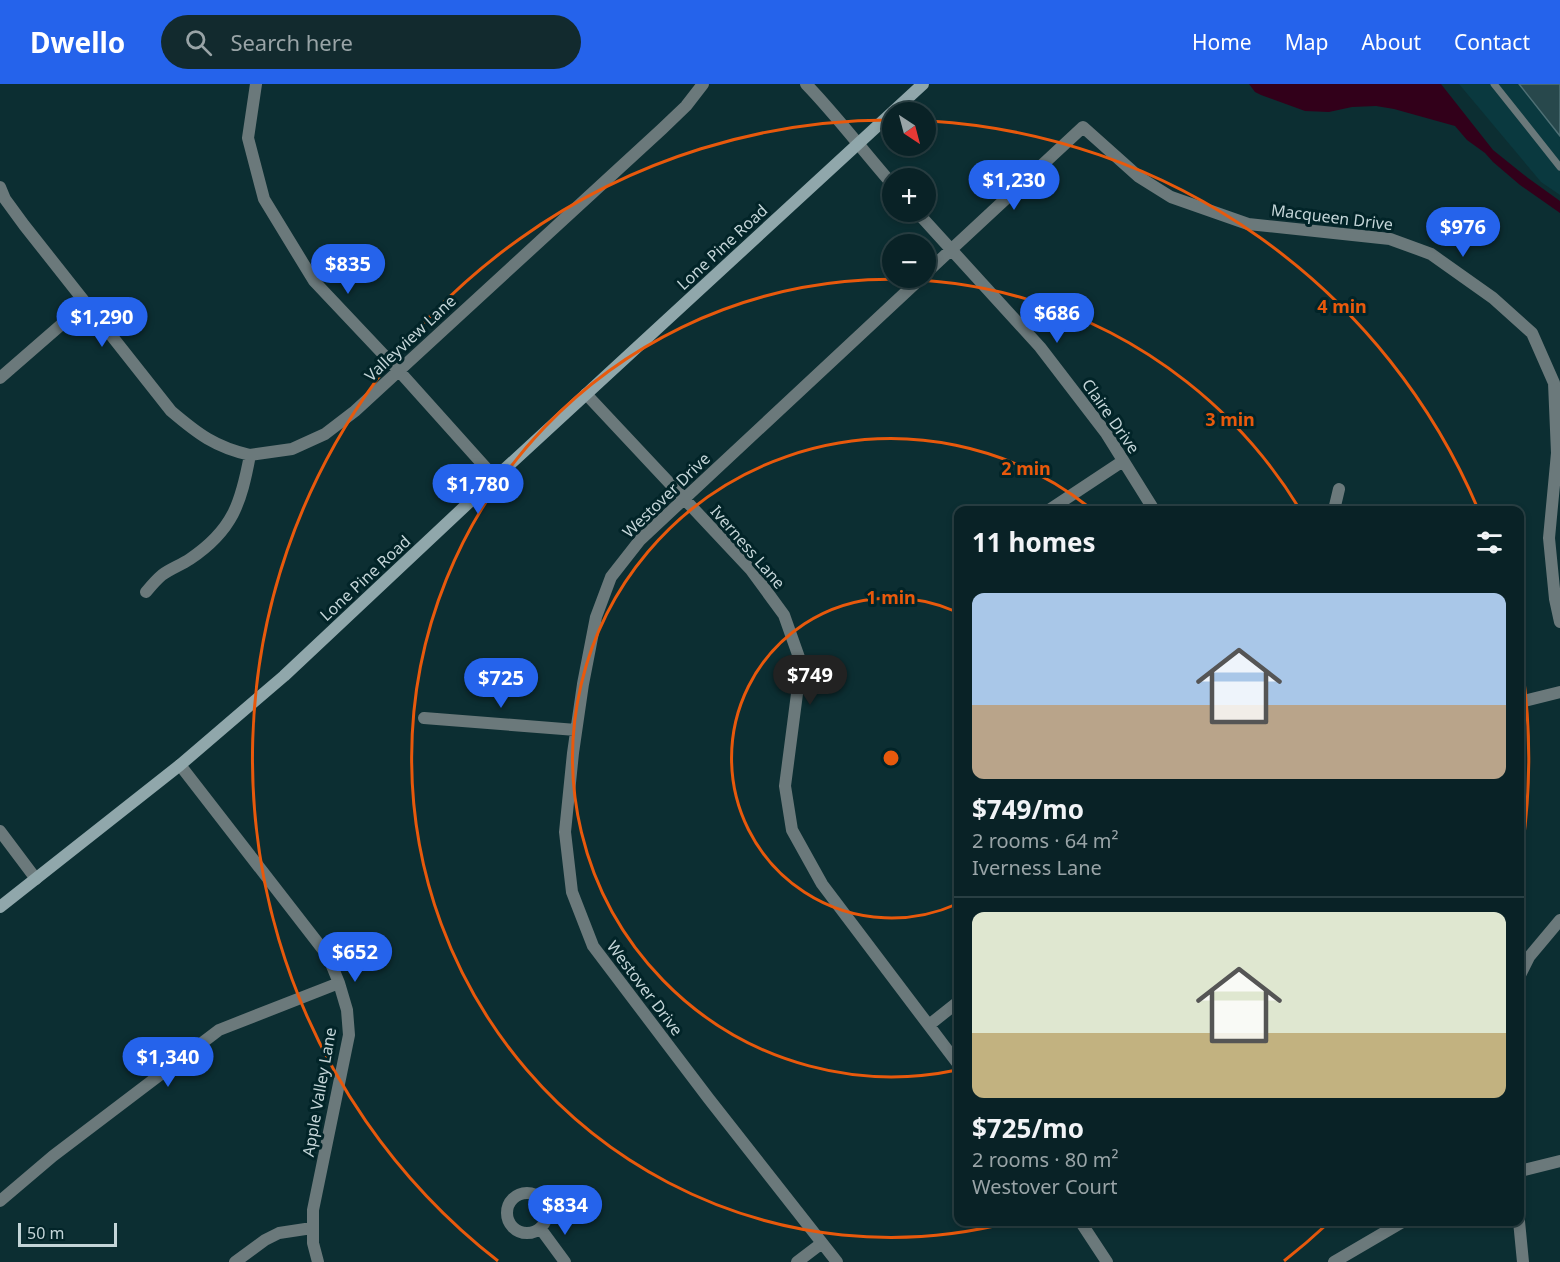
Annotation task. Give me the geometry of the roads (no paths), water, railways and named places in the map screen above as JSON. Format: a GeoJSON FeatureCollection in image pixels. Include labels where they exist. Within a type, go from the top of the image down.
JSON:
{"type":"FeatureCollection","features":[{"type":"Feature","properties":{"kind":"street"},"geometry":{"type":"LineString","coordinates":[[255,84],[248,138],[264,199],[314,280],[495,478]]}},
{"type":"Feature","properties":{"kind":"street","name":"Valleyview Lane"},"geometry":{"type":"LineString","coordinates":[[250,455],[292,448],[325,434],[355,411],[662,129],[686,106],[703,84]]}},
{"type":"Feature","properties":{"kind":"street"},"geometry":{"type":"LineString","coordinates":[[806,84],[843,124],[882,172]]}},
{"type":"Feature","properties":{"kind":"street","name":"Lone Pine Road"},"geometry":{"type":"LineString","coordinates":[[0,907],[180,765],[284,676],[922,84]]}},
{"type":"Feature","properties":{"kind":"street","name":"Macqueen Drive"},"geometry":{"type":"LineString","coordinates":[[951,250],[1083,127],[1139,177],[1171,197],[1248,224],[1390,239],[1431,254],[1493,298],[1532,333],[1554,383],[1557,453],[1549,538],[1555,599],[1560,622]]}},
{"type":"Feature","properties":{"kind":"street"},"geometry":{"type":"LineString","coordinates":[[0,187],[24,225],[171,411],[214,443],[232,451],[250,455],[236,508],[225,528],[212,543],[160,576],[146,592]]}},
{"type":"Feature","properties":{"kind":"street","name":"Claire Drive"},"geometry":{"type":"LineString","coordinates":[[926,222],[1040,347],[1106,433],[1152,506]]}},
{"type":"Feature","properties":{"kind":"street"},"geometry":{"type":"LineString","coordinates":[[936,264],[951,250]]}},
{"type":"Feature","properties":{"kind":"street","name":"Westover Drive"},"geometry":{"type":"LineString","coordinates":[[837,1262],[593,946],[572,892],[565,832],[583,684],[596,617],[611,578],[640,540],[910,288]]}},
{"type":"Feature","properties":{"kind":"street"},"geometry":{"type":"LineString","coordinates":[[0,378],[85,304]]}},
{"type":"Feature","properties":{"kind":"street","name":"Iverness Lane"},"geometry":{"type":"LineString","coordinates":[[586,394],[751,570],[784,615],[801,663],[785,786],[792,831],[822,884],[954,1059]]}},
{"type":"Feature","properties":{"kind":"street"},"geometry":{"type":"LineString","coordinates":[[1055,506],[1124,461]]}},
{"type":"Feature","properties":{"kind":"street"},"geometry":{"type":"LineString","coordinates":[[1335,506],[1339,489]]}},
{"type":"Feature","properties":{"kind":"street"},"geometry":{"type":"LineString","coordinates":[[1524,701],[1560,692]]}},
{"type":"Feature","properties":{"kind":"street"},"geometry":{"type":"LineString","coordinates":[[424,718],[576,730]]}},
{"type":"Feature","properties":{"kind":"street","name":"Apple Valley Lane"},"geometry":{"type":"LineString","coordinates":[[180,765],[328,956],[347,1010],[350,1035],[313,1210],[313,1243],[318,1262]]}},
{"type":"Feature","properties":{"kind":"street"},"geometry":{"type":"LineString","coordinates":[[0,831],[36,879]]}},
{"type":"Feature","properties":{"kind":"street"},"geometry":{"type":"LineString","coordinates":[[1524,967],[1529,957],[1560,920]]}},
{"type":"Feature","properties":{"kind":"street"},"geometry":{"type":"LineString","coordinates":[[0,1201],[53,1156],[219,1030],[339,983]]}},
{"type":"Feature","properties":{"kind":"street"},"geometry":{"type":"LineString","coordinates":[[929,1025],[954,1005]]}},
{"type":"Feature","properties":{"kind":"street"},"geometry":{"type":"LineString","coordinates":[[1524,1170],[1560,1161]]}},
{"type":"Feature","properties":{"kind":"street"},"geometry":{"type":"LineString","coordinates":[[1083,1226],[1107,1262]]}},
{"type":"Feature","properties":{"kind":"street"},"geometry":{"type":"LineString","coordinates":[[1335,1262],[1396,1226]]}},
{"type":"Feature","properties":{"kind":"street"},"geometry":{"type":"LineString","coordinates":[[1519,1226],[1523,1262]]}},
{"type":"Feature","properties":{"kind":"street"},"geometry":{"type":"LineString","coordinates":[[235,1262],[265,1240],[279,1233],[312,1228]]}},
{"type":"Feature","properties":{"kind":"street"},"geometry":{"type":"LineString","coordinates":[[540,1228],[565,1262]]}},
{"type":"Feature","properties":{"kind":"street"},"geometry":{"type":"LineString","coordinates":[[797,1262],[822,1243]]}},
{"type":"Feature","properties":{"kind":"lane"},"geometry":{"type":"LineString","coordinates":[[1494,84],[1560,167]]}}]}
